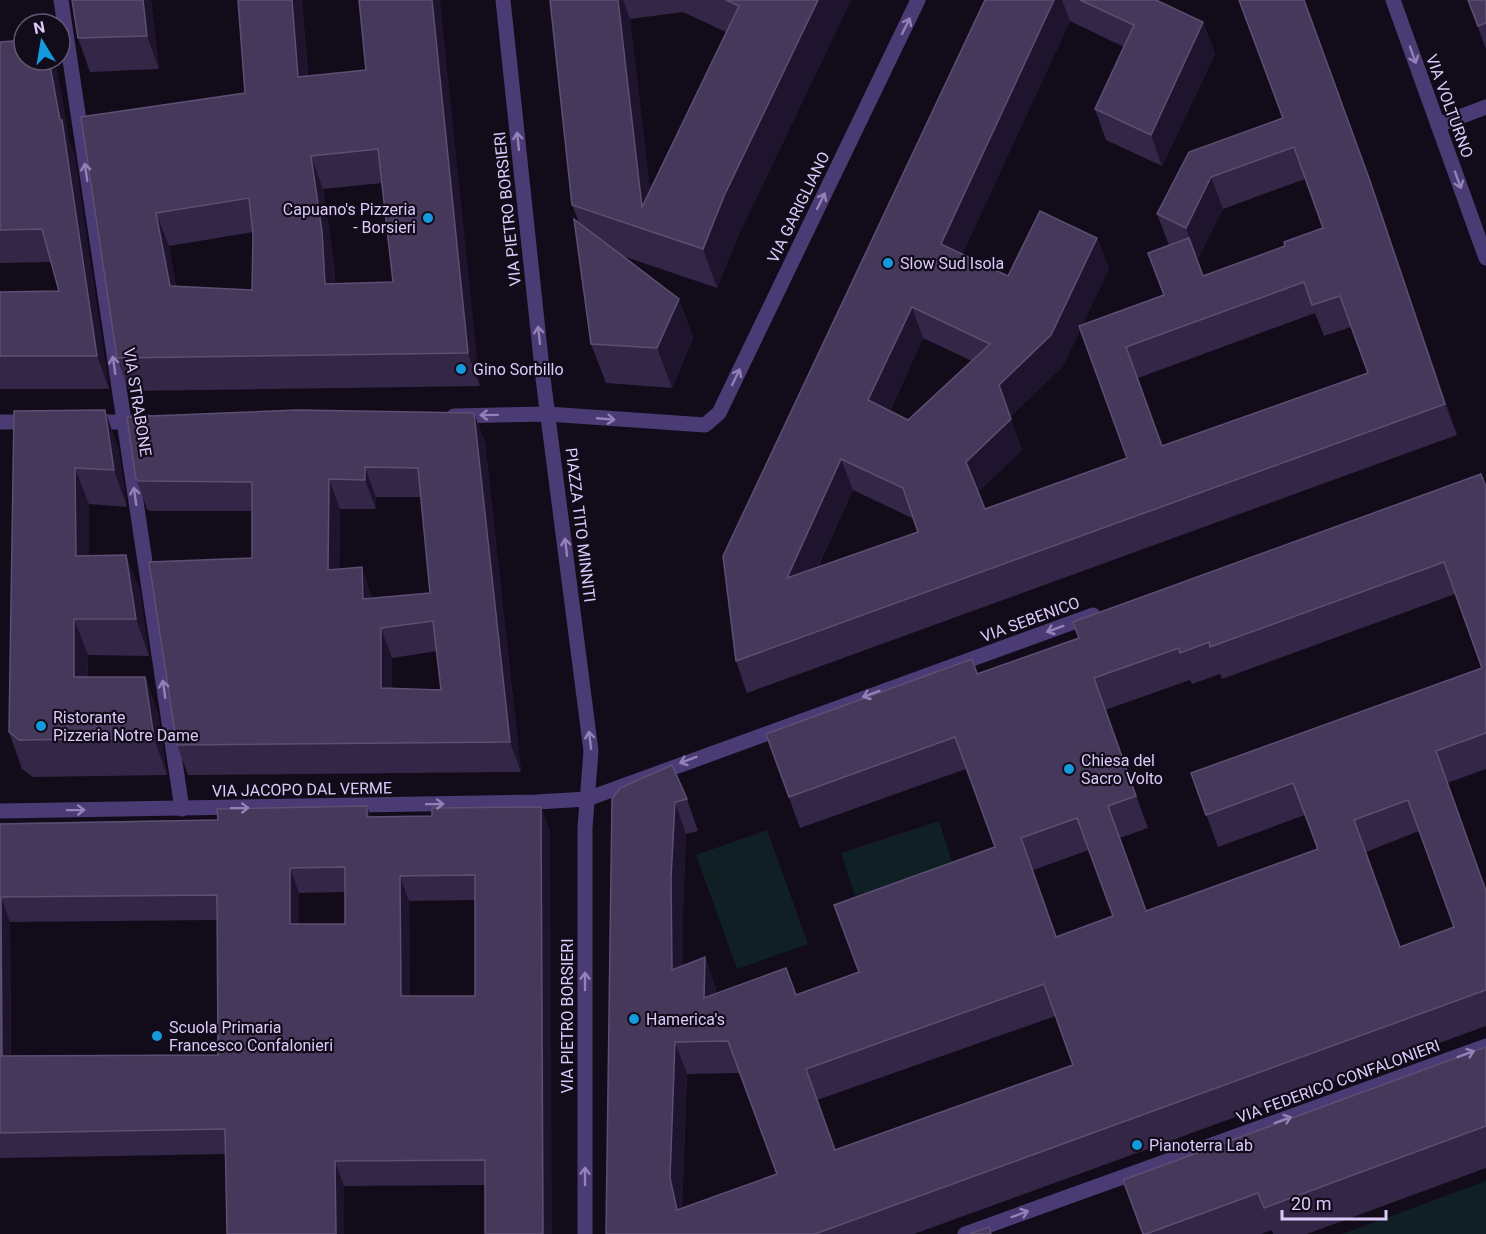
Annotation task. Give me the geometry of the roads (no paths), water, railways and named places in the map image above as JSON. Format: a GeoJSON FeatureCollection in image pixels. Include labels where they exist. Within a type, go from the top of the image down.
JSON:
{"type":"FeatureCollection","features":[{"type":"Feature","properties":{"kind":"street","name":"VIA STRABONE"},"geometry":{"type":"LineString","coordinates":[[61,0],[182,809]]}},
{"type":"Feature","properties":{"kind":"street","name":"VIA PIETRO BORSIERI"},"geometry":{"type":"LineString","coordinates":[[503,0],[548,414]]}},
{"type":"Feature","properties":{"kind":"street","name":"VIA GARIGLIANO"},"geometry":{"type":"LineString","coordinates":[[548,414],[682,426],[705,425],[719,413],[918,0]]}},
{"type":"Feature","properties":{"kind":"street","name":"VIA VOLTURNO"},"geometry":{"type":"LineString","coordinates":[[1393,0],[1486,258]]}},
{"type":"Feature","properties":{"kind":"street"},"geometry":{"type":"LineString","coordinates":[[1438,125],[1486,107]]}},
{"type":"Feature","properties":{"kind":"street"},"geometry":{"type":"LineString","coordinates":[[443,416],[548,414]]}},
{"type":"Feature","properties":{"kind":"street","name":"PIAZZA TITO MINNITI"},"geometry":{"type":"LineString","coordinates":[[548,414],[591,751],[587,799]]}},
{"type":"Feature","properties":{"kind":"street"},"geometry":{"type":"LineString","coordinates":[[0,422],[48,422]]}},
{"type":"Feature","properties":{"kind":"street"},"geometry":{"type":"LineString","coordinates":[[70,422],[159,422]]}},
{"type":"Feature","properties":{"kind":"street","name":"VIA SEBENICO"},"geometry":{"type":"LineString","coordinates":[[587,799],[1104,611]]}},
{"type":"Feature","properties":{"kind":"street","name":"VIA PIETRO BORSIERI"},"geometry":{"type":"LineString","coordinates":[[585,1234],[587,799]]}},
{"type":"Feature","properties":{"kind":"street","name":"VIA JACOPO DAL VERME"},"geometry":{"type":"LineString","coordinates":[[0,811],[536,802],[587,799]]}},
{"type":"Feature","properties":{"kind":"street","name":"VIA FEDERICO CONFALONIERI"},"geometry":{"type":"LineString","coordinates":[[965,1234],[1486,1046]]}},
{"type":"Feature","properties":{"kind":"place","name":"Capuano's Pizzeria - Borsieri"},"geometry":{"type":"Point","coordinates":[428,218]}},
{"type":"Feature","properties":{"kind":"place","name":"Slow Sud Isola"},"geometry":{"type":"Point","coordinates":[888,263]}},
{"type":"Feature","properties":{"kind":"place","name":"Gino Sorbillo"},"geometry":{"type":"Point","coordinates":[461,369]}},
{"type":"Feature","properties":{"kind":"place","name":"Ristorante Pizzeria Notre Dame"},"geometry":{"type":"Point","coordinates":[41,726]}},
{"type":"Feature","properties":{"kind":"place","name":"Chiesa del Sacro Volto"},"geometry":{"type":"Point","coordinates":[1069,769]}},
{"type":"Feature","properties":{"kind":"place","name":"Hamerica's"},"geometry":{"type":"Point","coordinates":[634,1019]}},
{"type":"Feature","properties":{"kind":"place","name":"Scuola Primaria Francesco Confalonieri"},"geometry":{"type":"Point","coordinates":[157,1036]}},
{"type":"Feature","properties":{"kind":"place","name":"Pianoterra Lab"},"geometry":{"type":"Point","coordinates":[1137,1145]}}]}
